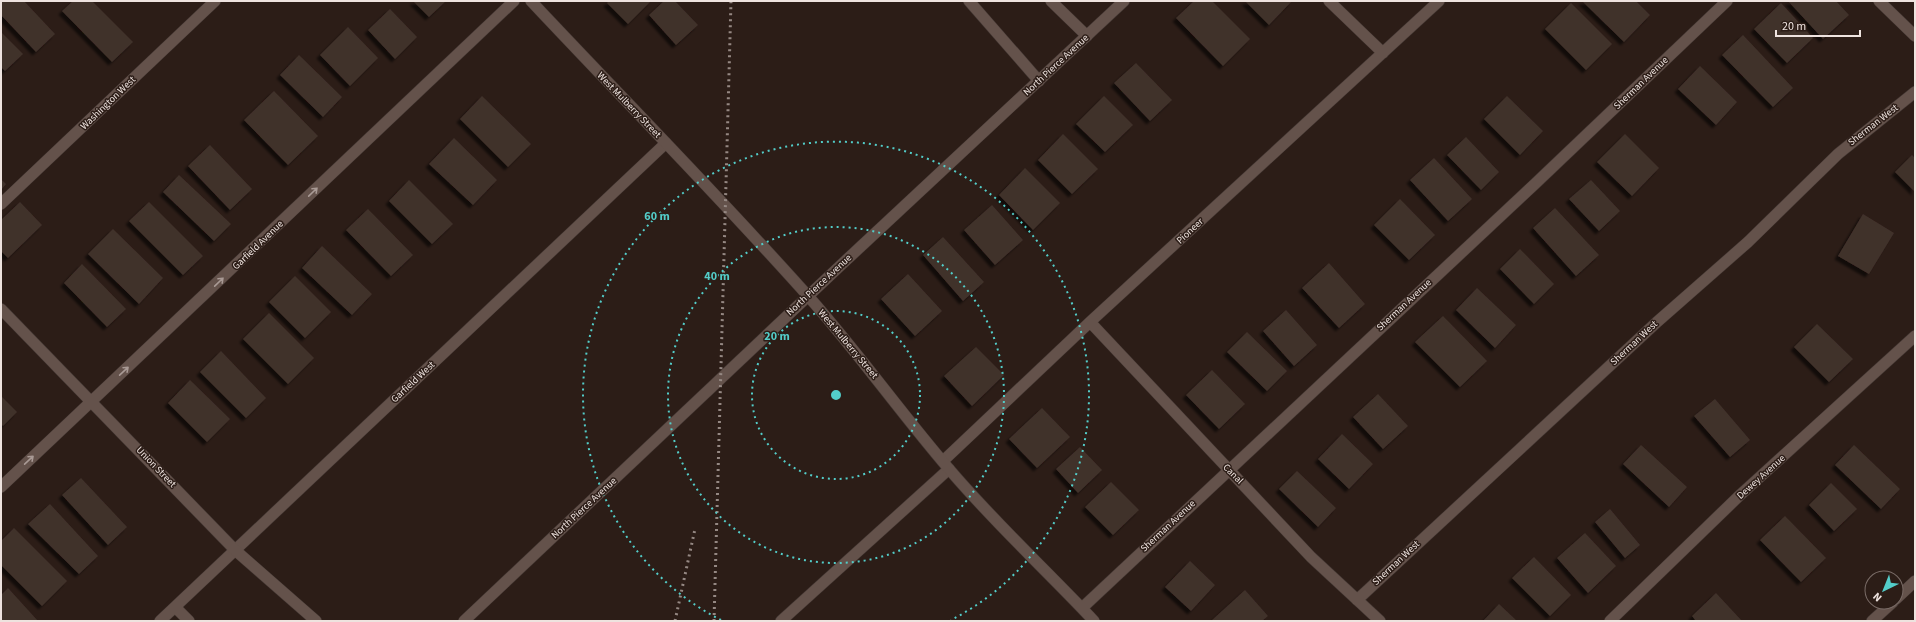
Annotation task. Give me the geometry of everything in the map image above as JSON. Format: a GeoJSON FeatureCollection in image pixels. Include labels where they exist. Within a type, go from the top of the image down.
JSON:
{"type":"FeatureCollection","features":[{"type":"Feature","properties":{"kind":"street","name":"Washington West"},"geometry":{"type":"LineString","coordinates":[[1,204],[215,1]]}},
{"type":"Feature","properties":{"kind":"street","name":"Garfield Avenue"},"geometry":{"type":"LineString","coordinates":[[1,487],[514,1]]}},
{"type":"Feature","properties":{"kind":"street","name":"West Mulberry Street"},"geometry":{"type":"LineString","coordinates":[[531,1],[666,143],[808,296],[846,340],[946,465],[1007,532],[1094,621]]}},
{"type":"Feature","properties":{"kind":"street"},"geometry":{"type":"LineString","coordinates":[[969,1],[1039,80]]}},
{"type":"Feature","properties":{"kind":"street"},"geometry":{"type":"LineString","coordinates":[[1051,1],[1087,36]]}},
{"type":"Feature","properties":{"kind":"street","name":"North Pierce Avenue"},"geometry":{"type":"LineString","coordinates":[[464,621],[808,296],[1124,1]]}},
{"type":"Feature","properties":{"kind":"street"},"geometry":{"type":"LineString","coordinates":[[1329,1],[1383,53]]}},
{"type":"Feature","properties":{"kind":"street","name":"Pioneer"},"geometry":{"type":"LineString","coordinates":[[781,621],[946,465],[1090,322],[1439,1]]}},
{"type":"Feature","properties":{"kind":"street","name":"Sherman Avenue"},"geometry":{"type":"LineString","coordinates":[[1082,608],[1538,181],[1727,1]]}},
{"type":"Feature","properties":{"kind":"street"},"geometry":{"type":"LineString","coordinates":[[1879,1],[1915,36]]}},
{"type":"Feature","properties":{"kind":"street","name":"Sherman West"},"geometry":{"type":"LineString","coordinates":[[1357,600],[1657,322],[1748,242],[1838,154],[1915,92]]}},
{"type":"Feature","properties":{"kind":"street","name":"Garfield West"},"geometry":{"type":"LineString","coordinates":[[160,621],[666,143]]}},
{"type":"Feature","properties":{"kind":"street","name":"Union Street"},"geometry":{"type":"LineString","coordinates":[[1,309],[235,550],[316,621]]}},
{"type":"Feature","properties":{"kind":"street","name":"Canal"},"geometry":{"type":"LineString","coordinates":[[1090,322],[1311,557],[1380,621]]}},
{"type":"Feature","properties":{"kind":"street","name":"Dewey Avenue"},"geometry":{"type":"LineString","coordinates":[[1610,621],[1739,496],[1915,336]]}},
{"type":"Feature","properties":{"kind":"street"},"geometry":{"type":"LineString","coordinates":[[1904,591],[1915,581]]}},
{"type":"Feature","properties":{"kind":"street"},"geometry":{"type":"LineString","coordinates":[[175,607],[189,621]]}},
{"type":"Feature","properties":{"kind":"street"},"geometry":{"type":"LineString","coordinates":[[1872,621],[1884,610]]}},
{"type":"Feature","properties":{"kind":"building"},"geometry":{"type":"Polygon","coordinates":[[[1,1],[24,1],[55,34],[36,52],[1,15],[1,1]]]}},
{"type":"Feature","properties":{"kind":"building"},"geometry":{"type":"Polygon","coordinates":[[[73,1],[92,1],[133,42],[112,62],[62,11],[73,1]]]}},
{"type":"Feature","properties":{"kind":"building"},"geometry":{"type":"Polygon","coordinates":[[[413,1],[446,1],[429,17],[413,1]]]}},
{"type":"Feature","properties":{"kind":"building"},"geometry":{"type":"Polygon","coordinates":[[[609,1],[651,1],[628,24],[607,3],[609,1]]]}},
{"type":"Feature","properties":{"kind":"building"},"geometry":{"type":"Polygon","coordinates":[[[664,1],[675,1],[698,25],[676,45],[649,15],[664,1]]]}},
{"type":"Feature","properties":{"kind":"building"},"geometry":{"type":"Polygon","coordinates":[[[1194,1],[1212,1],[1250,39],[1223,66],[1176,18],[1194,1]]]}},
{"type":"Feature","properties":{"kind":"building"},"geometry":{"type":"Polygon","coordinates":[[[1245,1],[1292,1],[1269,25],[1245,1]]]}},
{"type":"Feature","properties":{"kind":"building"},"geometry":{"type":"Polygon","coordinates":[[[1582,1],[1636,1],[1650,15],[1624,42],[1582,1]]]}},
{"type":"Feature","properties":{"kind":"building"},"geometry":{"type":"Polygon","coordinates":[[[1788,1],[1836,1],[1849,15],[1823,39],[1788,1]]]}},
{"type":"Feature","properties":{"kind":"building"},"geometry":{"type":"Polygon","coordinates":[[[1571,3],[1612,44],[1586,70],[1545,29],[1571,3]]]}},
{"type":"Feature","properties":{"kind":"building"},"geometry":{"type":"Polygon","coordinates":[[[1781,3],[1813,38],[1787,63],[1754,29],[1781,3]]]}},
{"type":"Feature","properties":{"kind":"building"},"geometry":{"type":"Polygon","coordinates":[[[390,9],[417,37],[395,59],[368,30],[390,9]]]}},
{"type":"Feature","properties":{"kind":"building"},"geometry":{"type":"Polygon","coordinates":[[[348,27],[378,58],[350,86],[320,55],[348,27]]]}},
{"type":"Feature","properties":{"kind":"building"},"geometry":{"type":"Polygon","coordinates":[[[1,32],[23,54],[5,71],[1,67],[1,32]]]}},
{"type":"Feature","properties":{"kind":"building"},"geometry":{"type":"Polygon","coordinates":[[[1743,35],[1793,88],[1773,107],[1722,55],[1743,35]]]}},
{"type":"Feature","properties":{"kind":"building"},"geometry":{"type":"Polygon","coordinates":[[[299,55],[342,97],[323,117],[280,75],[299,55]]]}},
{"type":"Feature","properties":{"kind":"building"},"geometry":{"type":"Polygon","coordinates":[[[1136,63],[1172,100],[1150,121],[1114,83],[1136,63]]]}},
{"type":"Feature","properties":{"kind":"building"},"geometry":{"type":"Polygon","coordinates":[[[1700,66],[1737,102],[1716,125],[1678,89],[1700,66]]]}},
{"type":"Feature","properties":{"kind":"building"},"geometry":{"type":"Polygon","coordinates":[[[274,91],[318,136],[288,165],[244,120],[274,91]]]}},
{"type":"Feature","properties":{"kind":"building"},"geometry":{"type":"Polygon","coordinates":[[[482,96],[531,144],[508,167],[460,119],[482,96]]]}},
{"type":"Feature","properties":{"kind":"building"},"geometry":{"type":"Polygon","coordinates":[[[1104,96],[1133,125],[1105,152],[1076,124],[1104,96]]]}},
{"type":"Feature","properties":{"kind":"building"},"geometry":{"type":"Polygon","coordinates":[[[1507,96],[1543,131],[1520,155],[1484,119],[1507,96]]]}},
{"type":"Feature","properties":{"kind":"building"},"geometry":{"type":"Polygon","coordinates":[[[1063,134],[1098,169],[1072,194],[1038,160],[1063,134]]]}},
{"type":"Feature","properties":{"kind":"building"},"geometry":{"type":"Polygon","coordinates":[[[1625,134],[1659,168],[1632,196],[1597,162],[1625,134]]]}},
{"type":"Feature","properties":{"kind":"building"},"geometry":{"type":"Polygon","coordinates":[[[1466,137],[1499,172],[1481,190],[1447,155],[1466,137]]]}},
{"type":"Feature","properties":{"kind":"building"},"geometry":{"type":"Polygon","coordinates":[[[454,138],[497,180],[473,205],[429,164],[454,138]]]}},
{"type":"Feature","properties":{"kind":"building"},"geometry":{"type":"Polygon","coordinates":[[[210,145],[252,189],[230,210],[188,166],[210,145]]]}},
{"type":"Feature","properties":{"kind":"building"},"geometry":{"type":"Polygon","coordinates":[[[1912,155],[1915,158],[1915,192],[1895,172],[1912,155]]]}},
{"type":"Feature","properties":{"kind":"building"},"geometry":{"type":"Polygon","coordinates":[[[1434,158],[1472,199],[1448,221],[1410,180],[1434,158]]]}},
{"type":"Feature","properties":{"kind":"building"},"geometry":{"type":"Polygon","coordinates":[[[1025,168],[1060,203],[1033,230],[999,195],[1025,168]]]}},
{"type":"Feature","properties":{"kind":"building"},"geometry":{"type":"Polygon","coordinates":[[[179,175],[231,224],[214,241],[163,192],[179,175]]]}},
{"type":"Feature","properties":{"kind":"building"},"geometry":{"type":"Polygon","coordinates":[[[1,179],[6,184],[1,190],[1,179]]]}},
{"type":"Feature","properties":{"kind":"building"},"geometry":{"type":"Polygon","coordinates":[[[409,180],[453,224],[432,244],[389,201],[409,180]]]}},
{"type":"Feature","properties":{"kind":"building"},"geometry":{"type":"Polygon","coordinates":[[[1591,180],[1620,211],[1599,231],[1569,199],[1591,180]]]}},
{"type":"Feature","properties":{"kind":"building"},"geometry":{"type":"Polygon","coordinates":[[[1400,199],[1435,235],[1409,260],[1374,225],[1400,199]]]}},
{"type":"Feature","properties":{"kind":"building"},"geometry":{"type":"Polygon","coordinates":[[[20,202],[42,225],[8,258],[1,251],[1,220],[20,202]]]}},
{"type":"Feature","properties":{"kind":"building"},"geometry":{"type":"Polygon","coordinates":[[[149,202],[203,256],[183,275],[129,221],[149,202]]]}},
{"type":"Feature","properties":{"kind":"building"},"geometry":{"type":"Polygon","coordinates":[[[992,205],[1023,240],[995,265],[964,230],[992,205]]]}},
{"type":"Feature","properties":{"kind":"building"},"geometry":{"type":"Polygon","coordinates":[[[1555,208],[1599,255],[1576,276],[1533,228],[1555,208]]]}},
{"type":"Feature","properties":{"kind":"building"},"geometry":{"type":"Polygon","coordinates":[[[368,209],[413,255],[391,276],[346,230],[368,209]]]}},
{"type":"Feature","properties":{"kind":"building"},"geometry":{"type":"Polygon","coordinates":[[[1863,214],[1894,233],[1869,274],[1838,256],[1863,214]]]}},
{"type":"Feature","properties":{"kind":"building"},"geometry":{"type":"Polygon","coordinates":[[[113,229],[163,278],[139,304],[88,254],[113,229]]]}},
{"type":"Feature","properties":{"kind":"building"},"geometry":{"type":"Polygon","coordinates":[[[943,237],[984,282],[963,301],[923,255],[943,237]]]}},
{"type":"Feature","properties":{"kind":"building"},"geometry":{"type":"Polygon","coordinates":[[[322,246],[372,294],[352,315],[302,268],[322,246]]]}},
{"type":"Feature","properties":{"kind":"building"},"geometry":{"type":"Polygon","coordinates":[[[1520,249],[1554,284],[1534,304],[1500,269],[1520,249]]]}},
{"type":"Feature","properties":{"kind":"building"},"geometry":{"type":"Polygon","coordinates":[[[1329,263],[1365,304],[1339,328],[1302,288],[1329,263]]]}},
{"type":"Feature","properties":{"kind":"building"},"geometry":{"type":"Polygon","coordinates":[[[82,264],[126,309],[107,327],[64,283],[82,264]]]}},
{"type":"Feature","properties":{"kind":"building"},"geometry":{"type":"Polygon","coordinates":[[[908,274],[942,311],[915,336],[881,299],[908,274]]]}},
{"type":"Feature","properties":{"kind":"building"},"geometry":{"type":"Polygon","coordinates":[[[295,276],[331,312],[305,338],[269,302],[295,276]]]}},
{"type":"Feature","properties":{"kind":"building"},"geometry":{"type":"Polygon","coordinates":[[[1477,288],[1516,325],[1495,348],[1456,310],[1477,288]]]}},
{"type":"Feature","properties":{"kind":"building"},"geometry":{"type":"Polygon","coordinates":[[[1286,310],[1317,345],[1294,366],[1263,331],[1286,310]]]}},
{"type":"Feature","properties":{"kind":"building"},"geometry":{"type":"Polygon","coordinates":[[[269,313],[314,358],[288,384],[243,339],[269,313]]]}},
{"type":"Feature","properties":{"kind":"building"},"geometry":{"type":"Polygon","coordinates":[[[1443,316],[1487,361],[1460,387],[1415,342],[1443,316]]]}},
{"type":"Feature","properties":{"kind":"building"},"geometry":{"type":"Polygon","coordinates":[[[1817,324],[1853,359],[1829,382],[1794,347],[1817,324]]]}},
{"type":"Feature","properties":{"kind":"building"},"geometry":{"type":"Polygon","coordinates":[[[1247,332],[1287,371],[1267,391],[1227,352],[1247,332]]]}},
{"type":"Feature","properties":{"kind":"building"},"geometry":{"type":"Polygon","coordinates":[[[976,347],[1004,375],[972,406],[944,376],[976,347]]]}},
{"type":"Feature","properties":{"kind":"building"},"geometry":{"type":"Polygon","coordinates":[[[221,351],[266,398],[246,418],[200,372],[221,351]]]}},
{"type":"Feature","properties":{"kind":"building"},"geometry":{"type":"Polygon","coordinates":[[[1212,370],[1245,404],[1219,429],[1186,395],[1212,370]]]}},
{"type":"Feature","properties":{"kind":"building"},"geometry":{"type":"Polygon","coordinates":[[[190,380],[230,419],[207,442],[168,403],[190,380]]]}},
{"type":"Feature","properties":{"kind":"building"},"geometry":{"type":"Polygon","coordinates":[[[1378,394],[1408,426],[1383,449],[1353,417],[1378,394]]]}},
{"type":"Feature","properties":{"kind":"building"},"geometry":{"type":"Polygon","coordinates":[[[1,396],[17,412],[3,426],[1,424],[1,396]]]}},
{"type":"Feature","properties":{"kind":"building"},"geometry":{"type":"Polygon","coordinates":[[[1715,399],[1750,440],[1730,457],[1694,416],[1715,399]]]}},
{"type":"Feature","properties":{"kind":"building"},"geometry":{"type":"Polygon","coordinates":[[[1042,408],[1070,437],[1037,468],[1009,439],[1042,408]]]}},
{"type":"Feature","properties":{"kind":"building"},"geometry":{"type":"Polygon","coordinates":[[[1342,434],[1373,464],[1349,489],[1318,459],[1342,434]]]}},
{"type":"Feature","properties":{"kind":"building"},"geometry":{"type":"Polygon","coordinates":[[[1641,445],[1687,487],[1669,507],[1623,464],[1641,445]]]}},
{"type":"Feature","properties":{"kind":"building"},"geometry":{"type":"Polygon","coordinates":[[[1854,445],[1900,489],[1881,509],[1835,465],[1854,445]]]}},
{"type":"Feature","properties":{"kind":"building"},"geometry":{"type":"Polygon","coordinates":[[[1080,447],[1102,470],[1078,493],[1056,469],[1080,447]]]}},
{"type":"Feature","properties":{"kind":"building"},"geometry":{"type":"Polygon","coordinates":[[[1297,471],[1336,508],[1318,527],[1279,489],[1297,471]]]}},
{"type":"Feature","properties":{"kind":"building"},"geometry":{"type":"Polygon","coordinates":[[[81,478],[127,527],[108,545],[62,495],[81,478]]]}},
{"type":"Feature","properties":{"kind":"building"},"geometry":{"type":"Polygon","coordinates":[[[1111,482],[1139,510],[1113,535],[1085,507],[1111,482]]]}},
{"type":"Feature","properties":{"kind":"building"},"geometry":{"type":"Polygon","coordinates":[[[1831,483],[1857,509],[1834,531],[1809,505],[1831,483]]]}},
{"type":"Feature","properties":{"kind":"building"},"geometry":{"type":"Polygon","coordinates":[[[50,504],[98,556],[79,574],[28,524],[50,504]]]}},
{"type":"Feature","properties":{"kind":"building"},"geometry":{"type":"Polygon","coordinates":[[[1610,509],[1640,545],[1625,558],[1595,522],[1610,509]]]}},
{"type":"Feature","properties":{"kind":"building"},"geometry":{"type":"Polygon","coordinates":[[[1785,516],[1826,558],[1801,582],[1760,540],[1785,516]]]}},
{"type":"Feature","properties":{"kind":"building"},"geometry":{"type":"Polygon","coordinates":[[[14,528],[67,581],[42,606],[1,565],[1,541],[14,528]]]}},
{"type":"Feature","properties":{"kind":"building"},"geometry":{"type":"Polygon","coordinates":[[[1585,533],[1616,566],[1588,593],[1557,558],[1585,533]]]}},
{"type":"Feature","properties":{"kind":"building"},"geometry":{"type":"Polygon","coordinates":[[[1534,557],[1571,595],[1550,616],[1512,578],[1534,557]]]}},
{"type":"Feature","properties":{"kind":"building"},"geometry":{"type":"Polygon","coordinates":[[[1190,561],[1215,585],[1191,611],[1165,587],[1190,561]]]}},
{"type":"Feature","properties":{"kind":"building"},"geometry":{"type":"Polygon","coordinates":[[[8,588],[38,621],[1,621],[1,595],[8,588]]]}},
{"type":"Feature","properties":{"kind":"building"},"geometry":{"type":"Polygon","coordinates":[[[1245,590],[1268,616],[1262,621],[1211,621],[1245,590]]]}},
{"type":"Feature","properties":{"kind":"building"},"geometry":{"type":"Polygon","coordinates":[[[1716,593],[1742,621],[1696,621],[1692,616],[1716,593]]]}},
{"type":"Feature","properties":{"kind":"building"},"geometry":{"type":"Polygon","coordinates":[[[1499,604],[1517,621],[1483,621],[1499,604]]]}},
{"type":"Feature","properties":{"kind":"railway"},"geometry":{"type":"LineString","coordinates":[[714,621],[731,1]]}},
{"type":"Feature","properties":{"kind":"railway"},"geometry":{"type":"LineString","coordinates":[[675,621],[695,529]]}}]}
